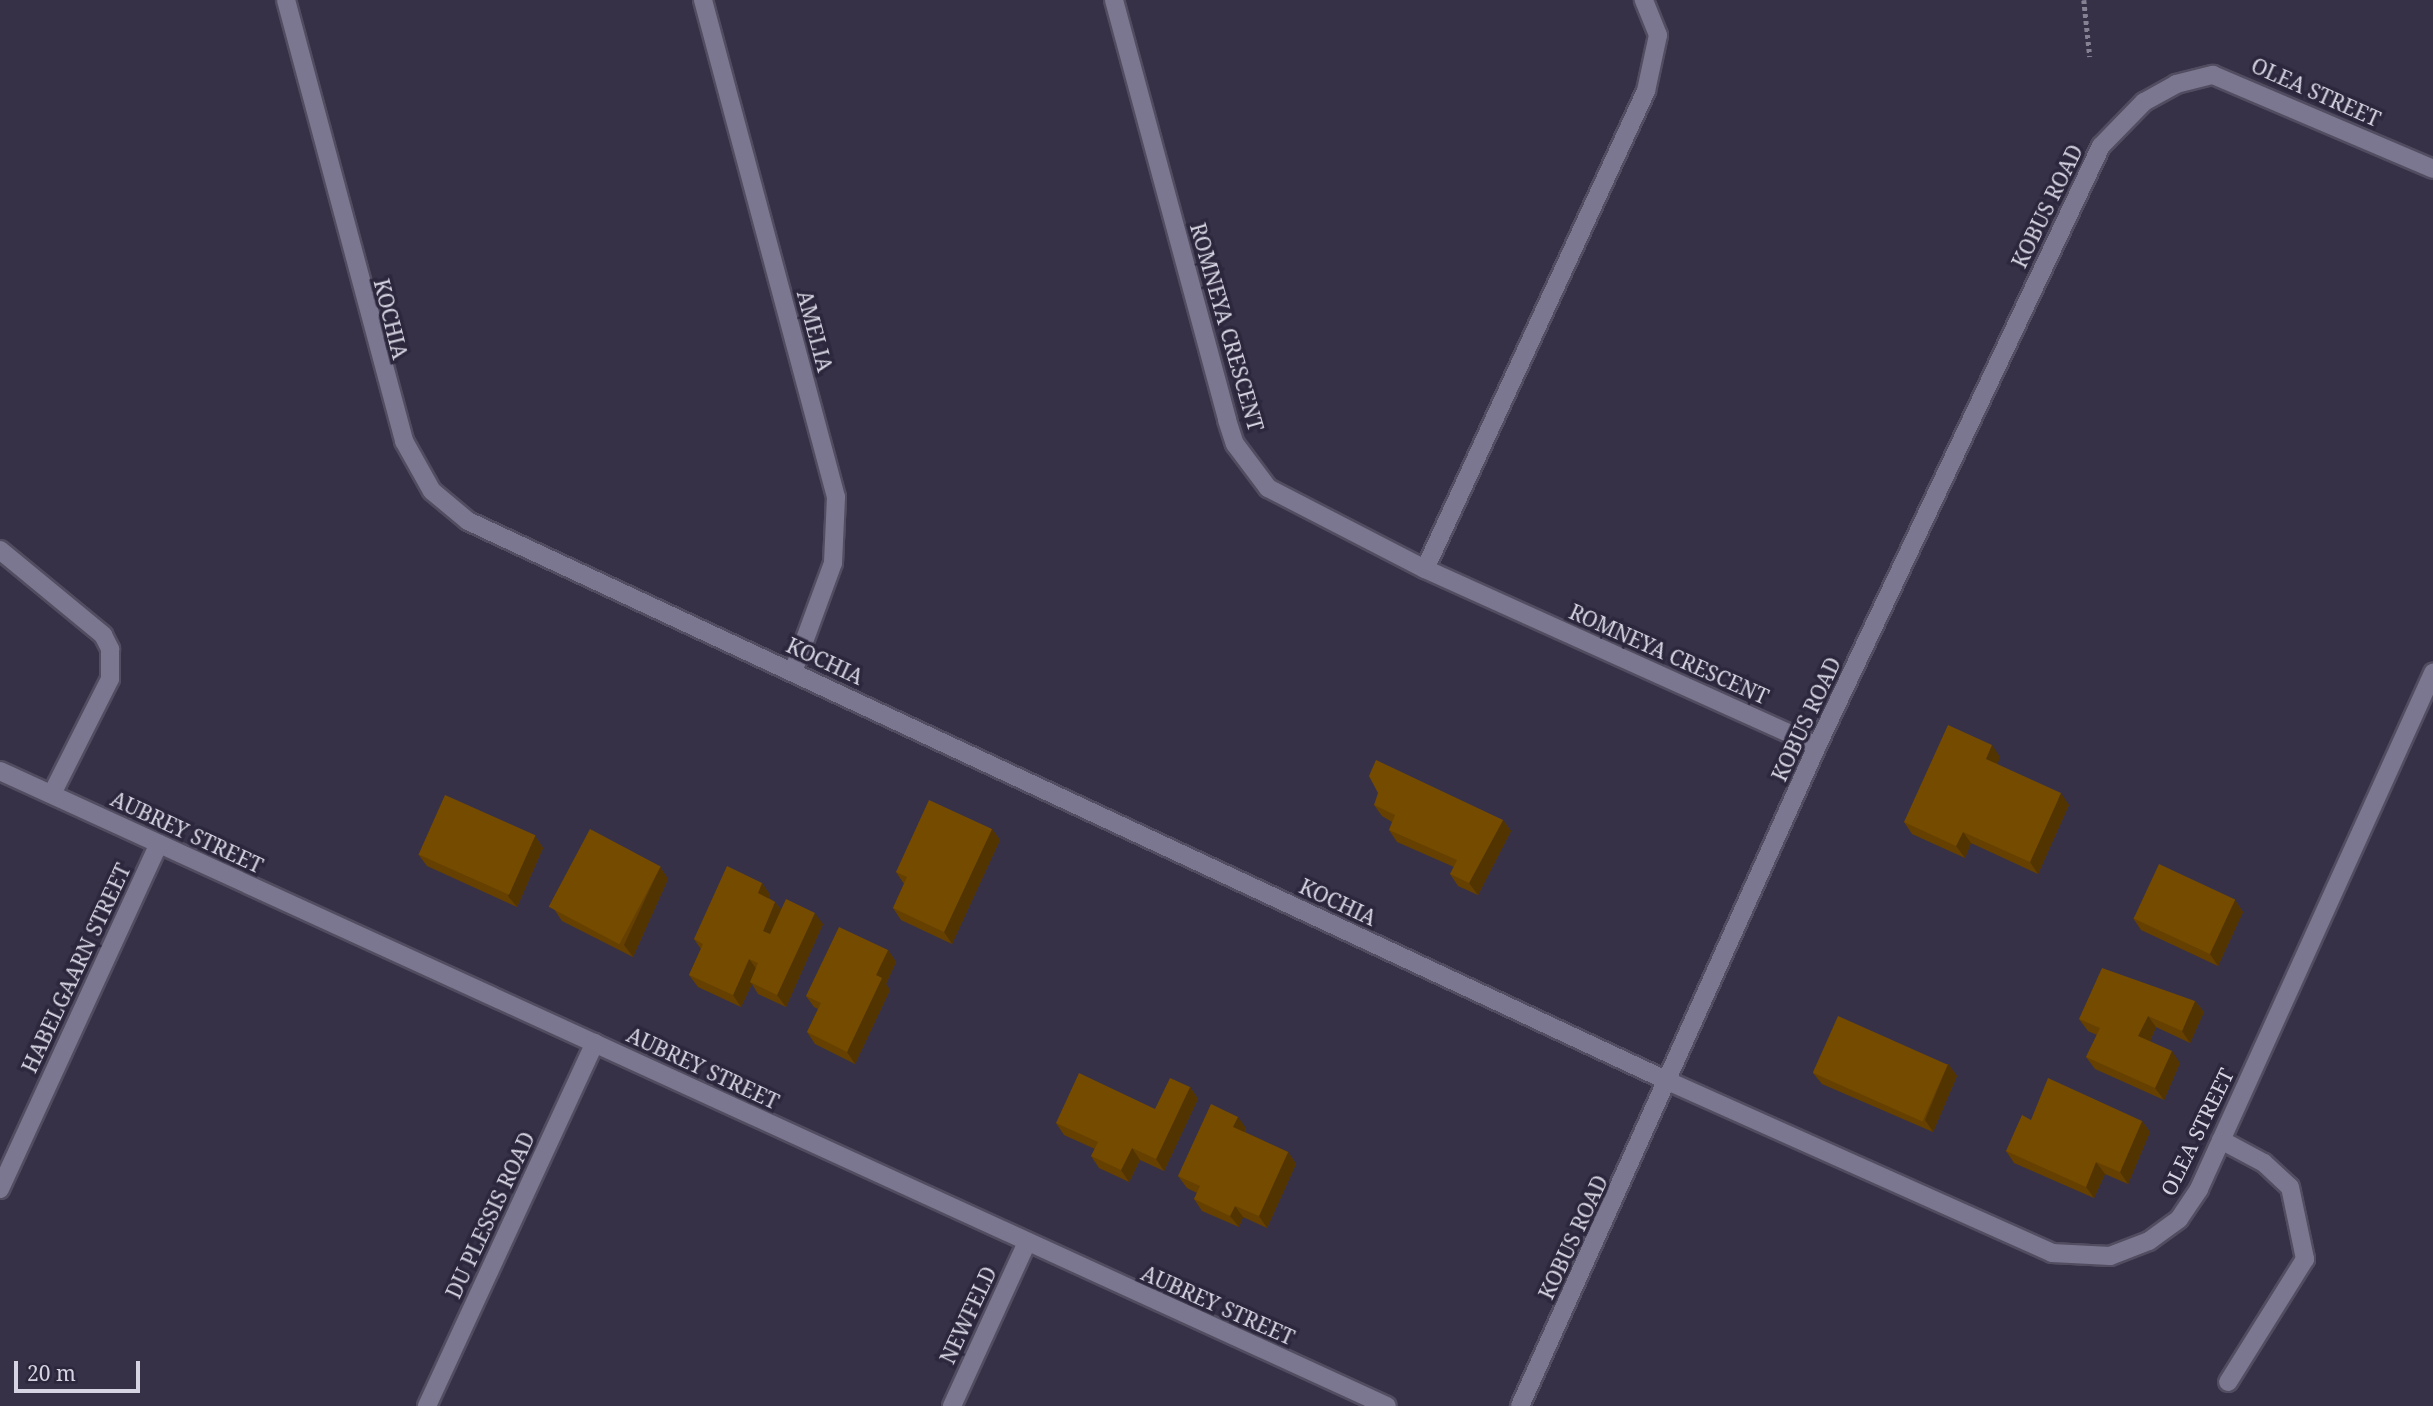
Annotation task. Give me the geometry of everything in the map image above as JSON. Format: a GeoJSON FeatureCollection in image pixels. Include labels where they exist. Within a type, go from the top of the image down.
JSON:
{"type":"FeatureCollection","features":[{"type":"Feature","properties":{"kind":"street","name":"KOCHIA"},"geometry":{"type":"LineString","coordinates":[[286,0],[385,385],[404,441],[432,491],[468,521],[1670,1082]]}},
{"type":"Feature","properties":{"kind":"street","name":"AMELIA"},"geometry":{"type":"LineString","coordinates":[[703,0],[836,497],[833,563],[793,672]]}},
{"type":"Feature","properties":{"kind":"street","name":"ROMNEYA CRESCENT"},"geometry":{"type":"LineString","coordinates":[[1114,0],[1236,444],[1268,488],[1289,503],[1425,569],[1818,746]]}},
{"type":"Feature","properties":{"kind":"street"},"geometry":{"type":"LineString","coordinates":[[1425,569],[1646,91],[1658,34],[1644,0]]}},
{"type":"Feature","properties":{"kind":"street","name":"OLEA STREET"},"geometry":{"type":"LineString","coordinates":[[2176,84],[2213,75],[2239,82],[2433,169]]}},
{"type":"Feature","properties":{"kind":"street","name":"KOBUS ROAD"},"geometry":{"type":"LineString","coordinates":[[1520,1406],[1670,1082],[1818,746],[2088,169],[2122,123],[2176,84]]}},
{"type":"Feature","properties":{"kind":"street"},"geometry":{"type":"LineString","coordinates":[[0,550],[103,635],[110,649],[110,679],[52,794]]}},
{"type":"Feature","properties":{"kind":"street","name":"OLEA STREET"},"geometry":{"type":"LineString","coordinates":[[1670,1082],[1966,1217],[2052,1253],[2081,1258],[2110,1256],[2149,1241],[2179,1219],[2221,1140],[2433,673]]}},
{"type":"Feature","properties":{"kind":"street","name":"AUBREY STREET"},"geometry":{"type":"LineString","coordinates":[[0,771],[1026,1244],[1387,1406]]}},
{"type":"Feature","properties":{"kind":"street","name":"HABELGAARN STREET"},"geometry":{"type":"LineString","coordinates":[[0,1189],[159,844]]}},
{"type":"Feature","properties":{"kind":"street","name":"DU PLESSIS ROAD"},"geometry":{"type":"LineString","coordinates":[[427,1406],[595,1043]]}},
{"type":"Feature","properties":{"kind":"street"},"geometry":{"type":"LineString","coordinates":[[2221,1140],[2264,1163],[2290,1187],[2305,1259],[2228,1382]]}},
{"type":"Feature","properties":{"kind":"street","name":"NEWFELD"},"geometry":{"type":"LineString","coordinates":[[952,1406],[1026,1244]]}},
{"type":"Feature","properties":{"kind":"path"},"geometry":{"type":"LineString","coordinates":[[2084,0],[2090,57]]}},
{"type":"Feature","properties":{"kind":"building"},"geometry":{"type":"Polygon","coordinates":[[[1948,725],[1992,745],[1986,759],[2061,793],[2030,862],[1963,832],[1956,846],[1904,822],[1948,725]]]}},
{"type":"Feature","properties":{"kind":"building"},"geometry":{"type":"Polygon","coordinates":[[[1376,760],[1503,820],[1469,883],[1450,874],[1457,860],[1389,830],[1395,815],[1374,805],[1378,793],[1369,776],[1376,760]]]}},
{"type":"Feature","properties":{"kind":"building"},"geometry":{"type":"Polygon","coordinates":[[[445,795],[535,835],[509,895],[419,854],[445,795]]]}},
{"type":"Feature","properties":{"kind":"building"},"geometry":{"type":"Polygon","coordinates":[[[929,800],[992,829],[944,932],[893,908],[907,877],[896,872],[929,800]]]}},
{"type":"Feature","properties":{"kind":"building"},"geometry":{"type":"Polygon","coordinates":[[[590,829],[661,867],[619,944],[549,907],[590,829]]]}},
{"type":"Feature","properties":{"kind":"building"},"geometry":{"type":"Polygon","coordinates":[[[2159,864],[2235,899],[2210,954],[2134,918],[2159,864]]]}},
{"type":"Feature","properties":{"kind":"building"},"geometry":{"type":"Polygon","coordinates":[[[727,866],[762,883],[758,893],[775,902],[763,931],[770,934],[786,899],[815,913],[777,995],[750,982],[758,963],[749,959],[733,995],[689,975],[703,944],[694,939],[727,866]]]}},
{"type":"Feature","properties":{"kind":"building"},"geometry":{"type":"Polygon","coordinates":[[[839,927],[888,950],[876,975],[882,978],[847,1052],[807,1032],[821,1003],[806,996],[839,927]]]}},
{"type":"Feature","properties":{"kind":"building"},"geometry":{"type":"Polygon","coordinates":[[[2102,968],[2195,1001],[2182,1031],[2148,1016],[2138,1036],[2172,1051],[2155,1088],[2086,1057],[2100,1028],[2079,1019],[2102,968]]]}},
{"type":"Feature","properties":{"kind":"building"},"geometry":{"type":"Polygon","coordinates":[[[1838,1016],[1948,1065],[1922,1121],[1813,1073],[1838,1016]]]}},
{"type":"Feature","properties":{"kind":"building"},"geometry":{"type":"Polygon","coordinates":[[[1079,1073],[1155,1109],[1170,1078],[1190,1087],[1156,1159],[1132,1148],[1121,1170],[1091,1156],[1098,1142],[1056,1123],[1079,1073]]]}},
{"type":"Feature","properties":{"kind":"building"},"geometry":{"type":"Polygon","coordinates":[[[2048,1078],[2142,1121],[2120,1172],[2096,1162],[2086,1187],[2006,1151],[2022,1115],[2031,1120],[2048,1078]]]}},
{"type":"Feature","properties":{"kind":"building"},"geometry":{"type":"Polygon","coordinates":[[[1211,1104],[1238,1117],[1233,1127],[1288,1152],[1259,1216],[1235,1206],[1230,1216],[1194,1199],[1200,1186],[1178,1176],[1211,1104]]]}}]}
